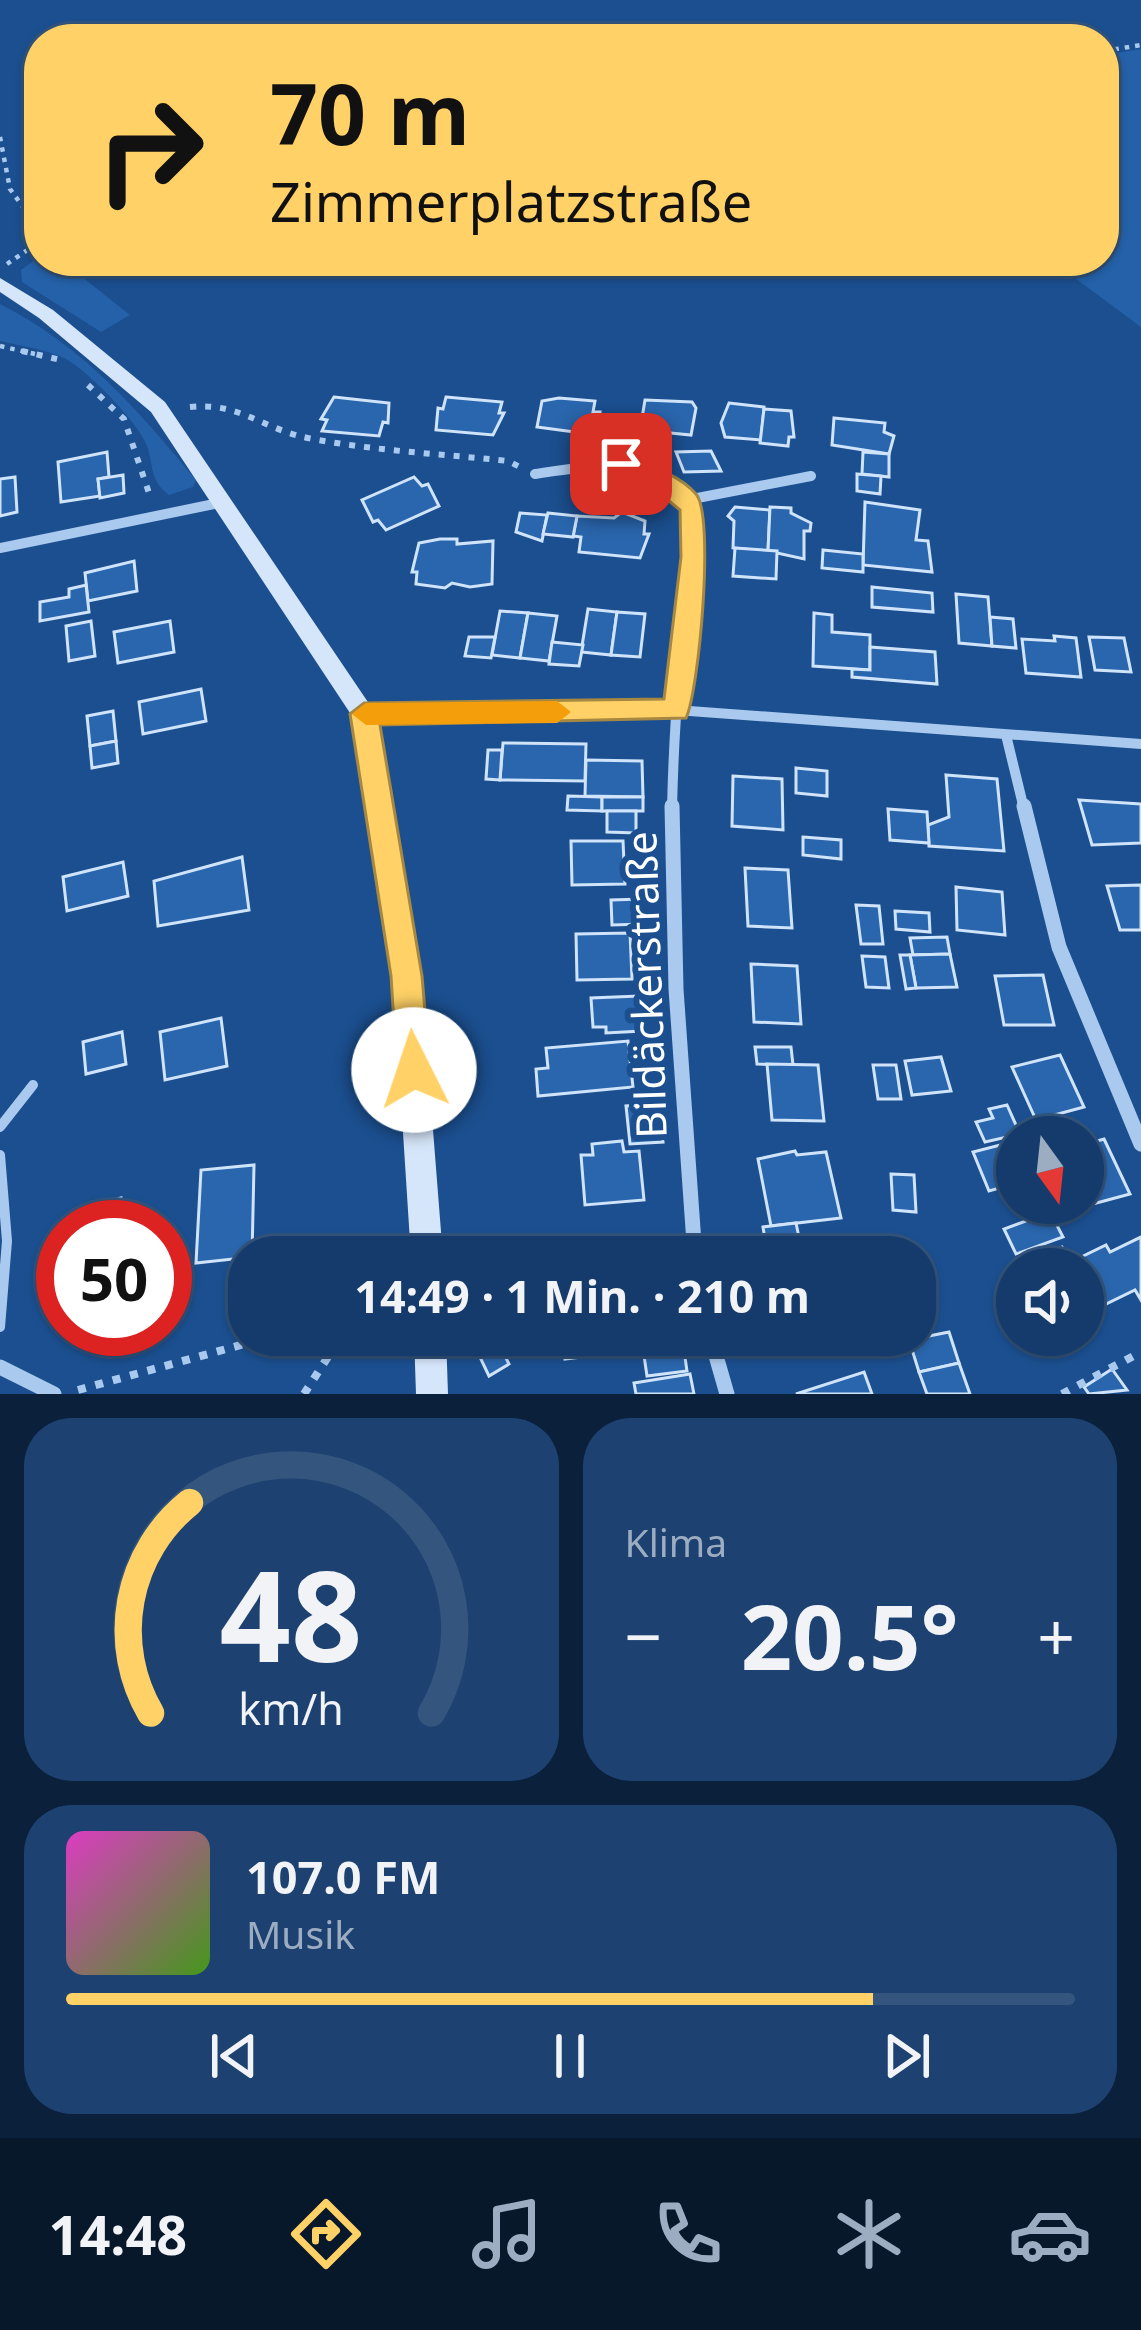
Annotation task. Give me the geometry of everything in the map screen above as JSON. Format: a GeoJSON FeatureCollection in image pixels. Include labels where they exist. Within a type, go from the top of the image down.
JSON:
{"type":"FeatureCollection","features":[{"type":"Feature","properties":{"kind":"main road"},"geometry":{"type":"LineString","coordinates":[[0,284],[46,314],[164,415],[364,714],[407,976],[426,1236]]}},
{"type":"Feature","properties":{"kind":"main road"},"geometry":{"type":"LineString","coordinates":[[431,1356],[432,1394]]}},
{"type":"Feature","properties":{"kind":"street"},"geometry":{"type":"LineString","coordinates":[[535,474],[621,464],[659,480],[687,500],[812,476]]}},
{"type":"Feature","properties":{"kind":"street","name":"Bildäckerstraße"},"geometry":{"type":"LineString","coordinates":[[687,500],[692,510],[694,557],[676,710],[673,955],[694,1236]]}},
{"type":"Feature","properties":{"kind":"street"},"geometry":{"type":"LineString","coordinates":[[0,548],[226,502]]}},
{"type":"Feature","properties":{"kind":"street"},"geometry":{"type":"LineString","coordinates":[[364,714],[676,710],[1141,744]]}},
{"type":"Feature","properties":{"kind":"street"},"geometry":{"type":"LineString","coordinates":[[1006,735],[1059,947],[1141,1144]]}},
{"type":"Feature","properties":{"kind":"street"},"geometry":{"type":"LineString","coordinates":[[716,1356],[727,1394]]}},
{"type":"Feature","properties":{"kind":"street"},"geometry":{"type":"LineString","coordinates":[[0,1367],[58,1394]]}},
{"type":"Feature","properties":{"kind":"lane"},"geometry":{"type":"LineString","coordinates":[[0,1126],[33,1085]]}},
{"type":"Feature","properties":{"kind":"lane"},"geometry":{"type":"LineString","coordinates":[[0,1155],[8,1287],[0,1327]]}},
{"type":"Feature","properties":{"kind":"path"},"geometry":{"type":"LineString","coordinates":[[0,137],[10,189],[24,209]]}},
{"type":"Feature","properties":{"kind":"path"},"geometry":{"type":"LineString","coordinates":[[0,346],[60,359],[124,419],[150,492],[152,516]]}},
{"type":"Feature","properties":{"kind":"path"},"geometry":{"type":"LineString","coordinates":[[164,415],[195,405],[224,404],[278,432],[508,461],[535,474]]}},
{"type":"Feature","properties":{"kind":"path"},"geometry":{"type":"LineString","coordinates":[[58,1394],[228,1348]]}},
{"type":"Feature","properties":{"kind":"path"},"geometry":{"type":"LineString","coordinates":[[1062,1394],[1141,1352]]}},
{"type":"Feature","properties":{"kind":"path"},"geometry":{"type":"LineString","coordinates":[[304,1394],[328,1356]]}},
{"type":"Feature","properties":{"kind":"shaded area"},"geometry":{"type":"Polygon","coordinates":[[[1141,49],[1141,327],[1072,276],[1119,276],[1119,53],[1141,49]]]}},
{"type":"Feature","properties":{"kind":"shaded area"},"geometry":{"type":"Polygon","coordinates":[[[24,268],[24,276],[81,276],[130,315],[101,332],[22,282],[24,268]]]}},
{"type":"Feature","properties":{"kind":"shaded area"},"geometry":{"type":"Polygon","coordinates":[[[0,304],[57,339],[107,381],[196,480],[193,487],[169,495],[163,489],[134,424],[85,373],[49,352],[0,341],[0,304]]]}},
{"type":"Feature","properties":{"kind":"building"},"geometry":{"type":"Polygon","coordinates":[[[334,397],[389,403],[388,423],[383,422],[379,436],[322,431],[327,420],[321,419],[334,397]]]}},
{"type":"Feature","properties":{"kind":"building"},"geometry":{"type":"Polygon","coordinates":[[[446,397],[502,402],[499,413],[504,413],[493,435],[436,430],[438,408],[443,409],[446,397]]]}},
{"type":"Feature","properties":{"kind":"building"},"geometry":{"type":"Polygon","coordinates":[[[645,400],[692,402],[696,408],[691,435],[640,430],[645,400]]]}},
{"type":"Feature","properties":{"kind":"building"},"geometry":{"type":"Polygon","coordinates":[[[542,401],[595,401],[593,412],[600,412],[597,435],[537,427],[542,401]]]}},
{"type":"Feature","properties":{"kind":"building"},"geometry":{"type":"Polygon","coordinates":[[[729,403],[764,407],[761,440],[725,437],[721,423],[729,403]]]}},
{"type":"Feature","properties":{"kind":"building"},"geometry":{"type":"Polygon","coordinates":[[[764,409],[791,411],[794,437],[789,437],[788,446],[760,443],[764,409]]]}},
{"type":"Feature","properties":{"kind":"building"},"geometry":{"type":"Polygon","coordinates":[[[617,416],[642,418],[639,438],[614,436],[617,416]]]}},
{"type":"Feature","properties":{"kind":"building"},"geometry":{"type":"Polygon","coordinates":[[[834,418],[885,423],[884,432],[894,436],[889,454],[832,445],[834,418]]]}},
{"type":"Feature","properties":{"kind":"building"},"geometry":{"type":"Polygon","coordinates":[[[711,451],[721,471],[684,472],[676,452],[711,451]]]}},
{"type":"Feature","properties":{"kind":"building"},"geometry":{"type":"Polygon","coordinates":[[[107,452],[109,477],[98,479],[100,496],[61,502],[58,462],[107,452]]]}},
{"type":"Feature","properties":{"kind":"building"},"geometry":{"type":"Polygon","coordinates":[[[863,452],[889,454],[889,477],[862,474],[863,452]]]}},
{"type":"Feature","properties":{"kind":"building"},"geometry":{"type":"Polygon","coordinates":[[[857,474],[881,476],[880,494],[857,491],[857,474]]]}},
{"type":"Feature","properties":{"kind":"building"},"geometry":{"type":"Polygon","coordinates":[[[123,475],[124,493],[100,498],[98,479],[123,475]]]}},
{"type":"Feature","properties":{"kind":"building"},"geometry":{"type":"Polygon","coordinates":[[[15,477],[17,512],[0,516],[0,479],[15,477]]]}},
{"type":"Feature","properties":{"kind":"building"},"geometry":{"type":"Polygon","coordinates":[[[414,477],[422,486],[428,484],[439,506],[386,530],[378,520],[373,522],[362,500],[414,477]]]}},
{"type":"Feature","properties":{"kind":"building"},"geometry":{"type":"Polygon","coordinates":[[[865,502],[920,510],[916,540],[928,541],[932,572],[863,565],[865,502]]]}},
{"type":"Feature","properties":{"kind":"building"},"geometry":{"type":"Polygon","coordinates":[[[735,507],[770,510],[768,551],[733,548],[734,521],[728,516],[735,507]]]}},
{"type":"Feature","properties":{"kind":"building"},"geometry":{"type":"Polygon","coordinates":[[[770,507],[791,508],[791,513],[811,523],[810,531],[804,531],[804,559],[768,551],[770,507]]]}},
{"type":"Feature","properties":{"kind":"building"},"geometry":{"type":"Polygon","coordinates":[[[622,512],[645,521],[644,534],[649,534],[640,558],[579,552],[581,537],[573,536],[577,516],[614,518],[622,512]]]}},
{"type":"Feature","properties":{"kind":"building"},"geometry":{"type":"Polygon","coordinates":[[[520,513],[547,515],[542,541],[516,532],[520,513]]]}},
{"type":"Feature","properties":{"kind":"building"},"geometry":{"type":"Polygon","coordinates":[[[548,513],[577,516],[573,537],[543,534],[548,513]]]}},
{"type":"Feature","properties":{"kind":"building"},"geometry":{"type":"Polygon","coordinates":[[[457,539],[457,544],[493,541],[492,584],[452,583],[445,588],[416,584],[417,572],[412,572],[419,543],[457,539]]]}},
{"type":"Feature","properties":{"kind":"building"},"geometry":{"type":"Polygon","coordinates":[[[735,548],[777,551],[776,579],[733,576],[735,548]]]}},
{"type":"Feature","properties":{"kind":"building"},"geometry":{"type":"Polygon","coordinates":[[[823,550],[863,554],[863,572],[822,568],[823,550]]]}},
{"type":"Feature","properties":{"kind":"building"},"geometry":{"type":"Polygon","coordinates":[[[134,561],[137,591],[88,601],[85,573],[134,561]]]}},
{"type":"Feature","properties":{"kind":"building"},"geometry":{"type":"Polygon","coordinates":[[[86,585],[89,612],[40,621],[40,602],[69,597],[69,589],[86,585]]]}},
{"type":"Feature","properties":{"kind":"building"},"geometry":{"type":"Polygon","coordinates":[[[872,587],[932,593],[933,612],[872,607],[872,587]]]}},
{"type":"Feature","properties":{"kind":"building"},"geometry":{"type":"Polygon","coordinates":[[[956,594],[988,597],[992,646],[959,643],[956,594]]]}},
{"type":"Feature","properties":{"kind":"building"},"geometry":{"type":"Polygon","coordinates":[[[588,609],[617,612],[611,655],[581,652],[588,609]]]}},
{"type":"Feature","properties":{"kind":"building"},"geometry":{"type":"Polygon","coordinates":[[[500,611],[528,613],[520,658],[492,655],[500,611]]]}},
{"type":"Feature","properties":{"kind":"building"},"geometry":{"type":"Polygon","coordinates":[[[617,612],[645,614],[640,657],[611,655],[617,612]]]}},
{"type":"Feature","properties":{"kind":"building"},"geometry":{"type":"Polygon","coordinates":[[[528,613],[557,616],[549,661],[520,658],[528,613]]]}},
{"type":"Feature","properties":{"kind":"building"},"geometry":{"type":"Polygon","coordinates":[[[814,613],[832,615],[832,632],[870,635],[870,670],[813,666],[814,613]]]}},
{"type":"Feature","properties":{"kind":"building"},"geometry":{"type":"Polygon","coordinates":[[[990,617],[1013,619],[1016,648],[992,646],[990,617]]]}},
{"type":"Feature","properties":{"kind":"building"},"geometry":{"type":"Polygon","coordinates":[[[91,621],[95,656],[69,661],[66,626],[91,621]]]}},
{"type":"Feature","properties":{"kind":"building"},"geometry":{"type":"Polygon","coordinates":[[[170,621],[174,652],[118,663],[114,632],[170,621]]]}},
{"type":"Feature","properties":{"kind":"building"},"geometry":{"type":"Polygon","coordinates":[[[1054,636],[1076,638],[1081,677],[1026,673],[1022,639],[1055,641],[1054,636]]]}},
{"type":"Feature","properties":{"kind":"building"},"geometry":{"type":"Polygon","coordinates":[[[469,637],[495,637],[491,658],[465,656],[469,637]]]}},
{"type":"Feature","properties":{"kind":"building"},"geometry":{"type":"Polygon","coordinates":[[[1089,637],[1124,638],[1131,672],[1095,670],[1089,637]]]}},
{"type":"Feature","properties":{"kind":"building"},"geometry":{"type":"Polygon","coordinates":[[[552,642],[583,645],[579,666],[549,664],[552,642]]]}},
{"type":"Feature","properties":{"kind":"building"},"geometry":{"type":"Polygon","coordinates":[[[870,647],[935,652],[937,684],[852,677],[852,669],[870,670],[870,647]]]}},
{"type":"Feature","properties":{"kind":"building"},"geometry":{"type":"Polygon","coordinates":[[[201,689],[206,721],[143,734],[139,702],[201,689]]]}},
{"type":"Feature","properties":{"kind":"building"},"geometry":{"type":"Polygon","coordinates":[[[113,711],[116,741],[90,746],[87,716],[113,711]]]}},
{"type":"Feature","properties":{"kind":"building"},"geometry":{"type":"Polygon","coordinates":[[[116,741],[118,763],[92,768],[90,746],[116,741]]]}},
{"type":"Feature","properties":{"kind":"building"},"geometry":{"type":"Polygon","coordinates":[[[503,743],[586,744],[585,781],[500,780],[503,743]]]}},
{"type":"Feature","properties":{"kind":"building"},"geometry":{"type":"Polygon","coordinates":[[[488,750],[502,750],[500,780],[486,779],[488,750]]]}},
{"type":"Feature","properties":{"kind":"building"},"geometry":{"type":"Polygon","coordinates":[[[586,760],[642,761],[643,797],[585,796],[586,760]]]}},
{"type":"Feature","properties":{"kind":"building"},"geometry":{"type":"Polygon","coordinates":[[[796,768],[827,771],[827,796],[796,793],[796,768]]]}},
{"type":"Feature","properties":{"kind":"building"},"geometry":{"type":"Polygon","coordinates":[[[946,775],[997,779],[1004,851],[929,846],[928,825],[949,817],[946,775]]]}},
{"type":"Feature","properties":{"kind":"building"},"geometry":{"type":"Polygon","coordinates":[[[733,776],[782,779],[783,830],[732,826],[733,776]]]}},
{"type":"Feature","properties":{"kind":"building"},"geometry":{"type":"Polygon","coordinates":[[[568,796],[602,797],[602,811],[567,810],[568,796]]]}},
{"type":"Feature","properties":{"kind":"building"},"geometry":{"type":"Polygon","coordinates":[[[602,797],[643,797],[643,811],[602,811],[602,797]]]}},
{"type":"Feature","properties":{"kind":"building"},"geometry":{"type":"Polygon","coordinates":[[[1079,800],[1141,804],[1141,843],[1092,845],[1079,800]]]}},
{"type":"Feature","properties":{"kind":"building"},"geometry":{"type":"Polygon","coordinates":[[[888,809],[927,812],[929,843],[890,840],[888,809]]]}},
{"type":"Feature","properties":{"kind":"building"},"geometry":{"type":"Polygon","coordinates":[[[607,811],[636,811],[636,833],[607,832],[607,811]]]}},
{"type":"Feature","properties":{"kind":"building"},"geometry":{"type":"Polygon","coordinates":[[[803,837],[841,840],[841,859],[803,855],[803,837]]]}},
{"type":"Feature","properties":{"kind":"building"},"geometry":{"type":"Polygon","coordinates":[[[571,841],[623,841],[625,884],[572,885],[571,841]]]}},
{"type":"Feature","properties":{"kind":"building"},"geometry":{"type":"Polygon","coordinates":[[[242,857],[249,910],[158,926],[154,881],[242,857]]]}},
{"type":"Feature","properties":{"kind":"building"},"geometry":{"type":"Polygon","coordinates":[[[123,862],[128,896],[67,911],[63,877],[123,862]]]}},
{"type":"Feature","properties":{"kind":"building"},"geometry":{"type":"Polygon","coordinates":[[[745,868],[788,870],[792,928],[748,926],[745,868]]]}},
{"type":"Feature","properties":{"kind":"building"},"geometry":{"type":"Polygon","coordinates":[[[1141,885],[1141,930],[1120,930],[1107,886],[1141,885]]]}},
{"type":"Feature","properties":{"kind":"building"},"geometry":{"type":"Polygon","coordinates":[[[956,887],[1002,892],[1005,935],[957,930],[956,887]]]}},
{"type":"Feature","properties":{"kind":"building"},"geometry":{"type":"Polygon","coordinates":[[[642,899],[644,924],[612,925],[611,900],[642,899]]]}},
{"type":"Feature","properties":{"kind":"building"},"geometry":{"type":"Polygon","coordinates":[[[856,905],[879,906],[883,944],[861,944],[856,905]]]}},
{"type":"Feature","properties":{"kind":"building"},"geometry":{"type":"Polygon","coordinates":[[[895,911],[929,913],[930,932],[896,929],[895,911]]]}},
{"type":"Feature","properties":{"kind":"building"},"geometry":{"type":"Polygon","coordinates":[[[630,933],[632,979],[577,980],[576,934],[630,933]]]}},
{"type":"Feature","properties":{"kind":"building"},"geometry":{"type":"Polygon","coordinates":[[[947,937],[950,954],[913,955],[910,938],[947,937]]]}},
{"type":"Feature","properties":{"kind":"building"},"geometry":{"type":"Polygon","coordinates":[[[950,954],[957,987],[916,988],[910,955],[950,954]]]}},
{"type":"Feature","properties":{"kind":"building"},"geometry":{"type":"Polygon","coordinates":[[[900,955],[910,955],[916,988],[906,989],[900,955]]]}},
{"type":"Feature","properties":{"kind":"building"},"geometry":{"type":"Polygon","coordinates":[[[862,956],[885,957],[889,988],[866,987],[862,956]]]}},
{"type":"Feature","properties":{"kind":"building"},"geometry":{"type":"Polygon","coordinates":[[[751,964],[797,966],[801,1024],[754,1022],[751,964]]]}},
{"type":"Feature","properties":{"kind":"building"},"geometry":{"type":"Polygon","coordinates":[[[1043,975],[1054,1025],[1004,1025],[995,976],[1043,975]]]}},
{"type":"Feature","properties":{"kind":"building"},"geometry":{"type":"Polygon","coordinates":[[[639,996],[642,1031],[606,1033],[606,1027],[593,1027],[591,998],[639,996]]]}},
{"type":"Feature","properties":{"kind":"building"},"geometry":{"type":"Polygon","coordinates":[[[221,1018],[227,1066],[165,1080],[160,1032],[221,1018]]]}},
{"type":"Feature","properties":{"kind":"building"},"geometry":{"type":"Polygon","coordinates":[[[122,1032],[126,1064],[86,1074],[83,1042],[122,1032]]]}},
{"type":"Feature","properties":{"kind":"building"},"geometry":{"type":"Polygon","coordinates":[[[628,1041],[633,1087],[538,1096],[536,1069],[548,1068],[546,1048],[628,1041]]]}},
{"type":"Feature","properties":{"kind":"building"},"geometry":{"type":"Polygon","coordinates":[[[755,1047],[791,1047],[793,1065],[757,1064],[755,1047]]]}},
{"type":"Feature","properties":{"kind":"building"},"geometry":{"type":"Polygon","coordinates":[[[1060,1055],[1084,1107],[1034,1116],[1012,1067],[1060,1055]]]}},
{"type":"Feature","properties":{"kind":"building"},"geometry":{"type":"Polygon","coordinates":[[[941,1057],[951,1091],[912,1095],[905,1061],[941,1057]]]}},
{"type":"Feature","properties":{"kind":"building"},"geometry":{"type":"Polygon","coordinates":[[[767,1064],[818,1065],[824,1121],[772,1120],[767,1064]]]}},
{"type":"Feature","properties":{"kind":"building"},"geometry":{"type":"Polygon","coordinates":[[[873,1065],[896,1065],[901,1099],[878,1099],[873,1065]]]}},
{"type":"Feature","properties":{"kind":"building"},"geometry":{"type":"Polygon","coordinates":[[[658,1104],[663,1142],[630,1144],[626,1106],[658,1104]]]}},
{"type":"Feature","properties":{"kind":"building"},"geometry":{"type":"Polygon","coordinates":[[[1007,1105],[1012,1116],[996,1116],[996,1139],[985,1142],[976,1122],[993,1118],[989,1109],[1007,1105]]]}},
{"type":"Feature","properties":{"kind":"building"},"geometry":{"type":"Polygon","coordinates":[[[1104,1139],[1130,1194],[1104,1201],[1104,1139]]]}},
{"type":"Feature","properties":{"kind":"building"},"geometry":{"type":"Polygon","coordinates":[[[622,1141],[624,1152],[639,1151],[644,1200],[585,1205],[581,1155],[593,1155],[592,1144],[622,1141]]]}},
{"type":"Feature","properties":{"kind":"building"},"geometry":{"type":"Polygon","coordinates":[[[996,1146],[996,1189],[989,1191],[973,1152],[996,1146]]]}},
{"type":"Feature","properties":{"kind":"building"},"geometry":{"type":"Polygon","coordinates":[[[795,1151],[797,1155],[826,1152],[841,1218],[771,1226],[758,1159],[795,1151]]]}},
{"type":"Feature","properties":{"kind":"building"},"geometry":{"type":"Polygon","coordinates":[[[254,1165],[252,1236],[228,1236],[228,1260],[196,1263],[201,1170],[254,1165]]]}},
{"type":"Feature","properties":{"kind":"building"},"geometry":{"type":"Polygon","coordinates":[[[891,1174],[914,1175],[916,1212],[893,1210],[891,1174]]]}},
{"type":"Feature","properties":{"kind":"building"},"geometry":{"type":"Polygon","coordinates":[[[796,1223],[799,1236],[764,1236],[763,1227],[796,1223]]]}},
{"type":"Feature","properties":{"kind":"building"},"geometry":{"type":"Polygon","coordinates":[[[1018,1224],[1056,1224],[1063,1237],[1033,1248],[1013,1248],[1004,1229],[1018,1224]]]}},
{"type":"Feature","properties":{"kind":"building"},"geometry":{"type":"Polygon","coordinates":[[[1141,1237],[1141,1300],[1135,1290],[1106,1304],[1104,1248],[1100,1248],[1106,1245],[1110,1252],[1141,1237]]]}},
{"type":"Feature","properties":{"kind":"building"},"geometry":{"type":"Polygon","coordinates":[[[949,1332],[959,1363],[919,1372],[914,1356],[936,1356],[936,1335],[949,1332]]]}},
{"type":"Feature","properties":{"kind":"building"},"geometry":{"type":"Polygon","coordinates":[[[479,1356],[505,1356],[509,1364],[489,1376],[479,1356]]]}},
{"type":"Feature","properties":{"kind":"building"},"geometry":{"type":"Polygon","coordinates":[[[644,1356],[685,1356],[687,1371],[647,1376],[644,1356]]]}},
{"type":"Feature","properties":{"kind":"building"},"geometry":{"type":"Polygon","coordinates":[[[959,1363],[970,1394],[927,1394],[919,1372],[959,1363]]]}},
{"type":"Feature","properties":{"kind":"building"},"geometry":{"type":"Polygon","coordinates":[[[1112,1369],[1127,1390],[1089,1394],[1084,1387],[1112,1369]]]}},
{"type":"Feature","properties":{"kind":"building"},"geometry":{"type":"Polygon","coordinates":[[[864,1372],[872,1394],[796,1394],[864,1372]]]}},
{"type":"Feature","properties":{"kind":"building"},"geometry":{"type":"Polygon","coordinates":[[[690,1374],[694,1394],[636,1394],[634,1383],[690,1374]]]}},
{"type":"Feature","properties":{"kind":"slow traffic"},"geometry":{"type":"LineString","coordinates":[[366,714],[557,712]]}},
{"type":"Feature","properties":{"kind":"route"},"geometry":{"type":"LineString","coordinates":[[414,1070],[407,976],[364,714],[676,710],[694,557],[692,510],[687,500],[659,480],[621,464]]}}]}
